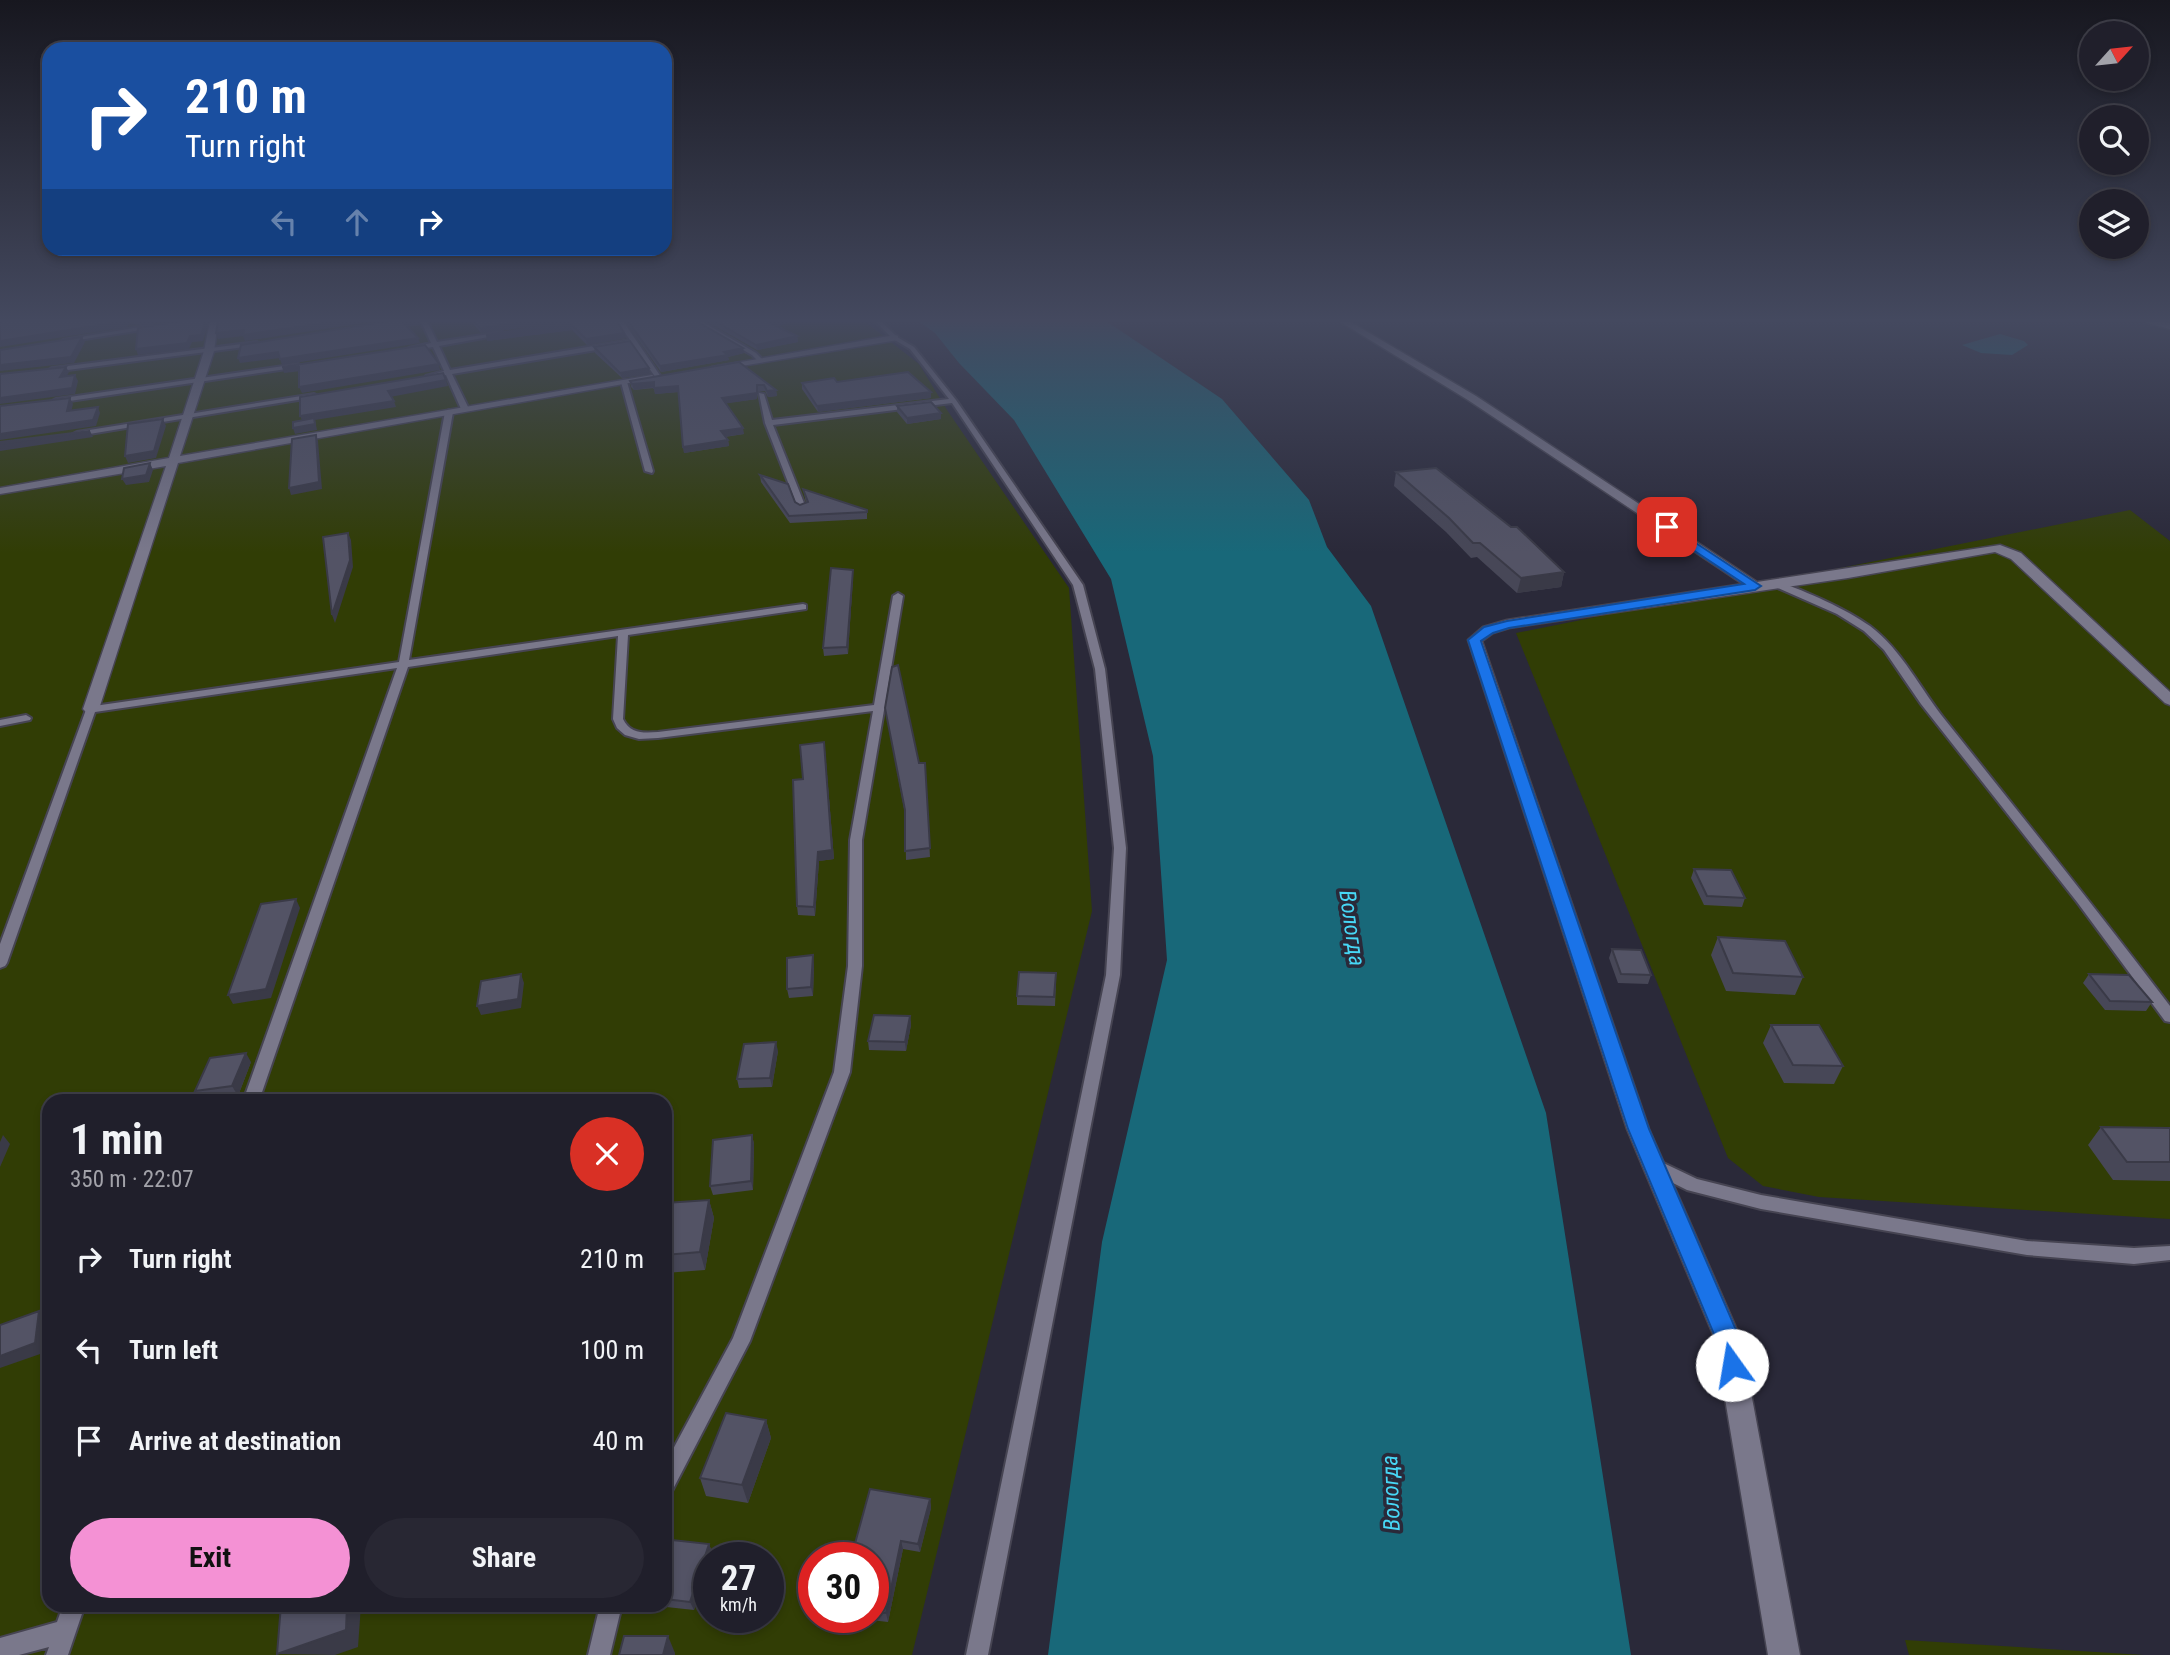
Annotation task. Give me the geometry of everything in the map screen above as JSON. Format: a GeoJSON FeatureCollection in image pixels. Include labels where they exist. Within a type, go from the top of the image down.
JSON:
{"type":"FeatureCollection","features":[{"type":"Feature","properties":{"kind":"street"},"geometry":{"type":"LineString","coordinates":[[91,709],[194,398]]}},
{"type":"Feature","properties":{"kind":"street"},"geometry":{"type":"LineString","coordinates":[[0,491],[532,398]]}},
{"type":"Feature","properties":{"kind":"street"},"geometry":{"type":"LineString","coordinates":[[1472,398],[1765,584]]}},
{"type":"Feature","properties":{"kind":"street"},"geometry":{"type":"LineString","coordinates":[[1784,1655],[1728,1339],[1639,1129],[1475,640],[1488,630],[1507,624],[1765,584],[1848,574],[1996,548],[2016,556],[2170,700]]}},
{"type":"Feature","properties":{"kind":"lane"},"geometry":{"type":"LineString","coordinates":[[53,401],[74,398]]}},
{"type":"Feature","properties":{"kind":"lane"},"geometry":{"type":"LineString","coordinates":[[69,435],[298,398]]}},
{"type":"Feature","properties":{"kind":"lane"},"geometry":{"type":"LineString","coordinates":[[460,398],[465,410]]}},
{"type":"Feature","properties":{"kind":"lane"},"geometry":{"type":"LineString","coordinates":[[629,398],[649,471]]}},
{"type":"Feature","properties":{"kind":"lane"},"geometry":{"type":"LineString","coordinates":[[762,398],[802,508]]}},
{"type":"Feature","properties":{"kind":"lane"},"geometry":{"type":"LineString","coordinates":[[952,398],[1078,585],[1100,669],[1120,848],[1113,975],[977,1655]]}},
{"type":"Feature","properties":{"kind":"lane"},"geometry":{"type":"LineString","coordinates":[[769,423],[954,401]]}},
{"type":"Feature","properties":{"kind":"lane"},"geometry":{"type":"LineString","coordinates":[[253,1094],[402,666],[449,412]]}},
{"type":"Feature","properties":{"kind":"lane"},"geometry":{"type":"LineString","coordinates":[[1765,584],[1840,612],[1867,629],[1888,648],[1942,723],[2082,899],[2170,1017]]}},
{"type":"Feature","properties":{"kind":"lane"},"geometry":{"type":"LineString","coordinates":[[672,1471],[741,1341],[842,1072],[855,966],[856,840],[898,596]]}},
{"type":"Feature","properties":{"kind":"lane"},"geometry":{"type":"LineString","coordinates":[[0,963],[91,709],[803,607]]}},
{"type":"Feature","properties":{"kind":"lane"},"geometry":{"type":"LineString","coordinates":[[623,634],[618,719],[621,727],[629,733],[657,735],[881,707]]}},
{"type":"Feature","properties":{"kind":"lane"},"geometry":{"type":"LineString","coordinates":[[0,723],[26,718]]}},
{"type":"Feature","properties":{"kind":"lane"},"geometry":{"type":"LineString","coordinates":[[1653,1165],[1693,1185],[1761,1202],[2027,1248],[2134,1256],[2170,1253]]}},
{"type":"Feature","properties":{"kind":"lane"},"geometry":{"type":"LineString","coordinates":[[57,1655],[72,1612]]}},
{"type":"Feature","properties":{"kind":"lane"},"geometry":{"type":"LineString","coordinates":[[599,1655],[609,1612]]}},
{"type":"Feature","properties":{"kind":"lane"},"geometry":{"type":"LineString","coordinates":[[0,1649],[65,1631]]}},
{"type":"Feature","properties":{"kind":"green space"},"geometry":{"type":"Polygon","coordinates":[[[0,398],[940,398],[1069,588],[1092,911],[912,1655],[0,1655],[0,398]]]}},
{"type":"Feature","properties":{"kind":"green space"},"geometry":{"type":"Polygon","coordinates":[[[2130,510],[2170,541],[2170,1219],[1819,1197],[1763,1186],[1728,1158],[1516,633],[2130,510]]]}},
{"type":"Feature","properties":{"kind":"green space"},"geometry":{"type":"Polygon","coordinates":[[[1905,1640],[2144,1655],[1909,1655],[1905,1640]]]}},
{"type":"Feature","properties":{"kind":"water","name":"Вологда"},"geometry":{"type":"Polygon","coordinates":[[[993,398],[1221,398],[1309,500],[1327,547],[1371,606],[1546,1113],[1631,1655],[1048,1655],[1102,1242],[1167,960],[1153,756],[1111,579],[1014,420],[993,398]]]}},
{"type":"Feature","properties":{"kind":"building"},"geometry":{"type":"Polygon","coordinates":[[[70,398],[67,411],[98,407],[93,420],[0,434],[0,406],[70,398]]]}},
{"type":"Feature","properties":{"kind":"building"},"geometry":{"type":"Polygon","coordinates":[[[300,398],[392,398],[394,401],[300,416],[300,398]]]}},
{"type":"Feature","properties":{"kind":"building"},"geometry":{"type":"Polygon","coordinates":[[[679,398],[722,398],[743,428],[721,431],[728,440],[683,447],[679,398]]]}},
{"type":"Feature","properties":{"kind":"building"},"geometry":{"type":"Polygon","coordinates":[[[812,398],[880,398],[817,406],[812,398]]]}},
{"type":"Feature","properties":{"kind":"building"},"geometry":{"type":"Polygon","coordinates":[[[931,402],[941,413],[907,418],[897,406],[931,402]]]}},
{"type":"Feature","properties":{"kind":"building"},"geometry":{"type":"Polygon","coordinates":[[[314,418],[315,424],[293,428],[293,422],[314,418]]]}},
{"type":"Feature","properties":{"kind":"building"},"geometry":{"type":"Polygon","coordinates":[[[163,419],[154,451],[125,456],[128,424],[163,419]]]}},
{"type":"Feature","properties":{"kind":"building"},"geometry":{"type":"Polygon","coordinates":[[[90,431],[0,444],[0,442],[90,431]]]}},
{"type":"Feature","properties":{"kind":"building"},"geometry":{"type":"Polygon","coordinates":[[[316,435],[319,482],[289,488],[292,439],[316,435]]]}},
{"type":"Feature","properties":{"kind":"building"},"geometry":{"type":"Polygon","coordinates":[[[150,463],[146,475],[122,479],[124,468],[150,463]]]}},
{"type":"Feature","properties":{"kind":"building"},"geometry":{"type":"Polygon","coordinates":[[[1436,468],[1511,527],[1517,527],[1564,572],[1521,578],[1480,543],[1473,543],[1449,518],[1396,472],[1436,468]]]}},
{"type":"Feature","properties":{"kind":"building"},"geometry":{"type":"Polygon","coordinates":[[[760,475],[788,484],[795,502],[800,505],[808,502],[803,489],[867,512],[789,516],[760,475]]]}},
{"type":"Feature","properties":{"kind":"building"},"geometry":{"type":"Polygon","coordinates":[[[348,533],[350,560],[332,615],[323,537],[348,533]]]}},
{"type":"Feature","properties":{"kind":"building"},"geometry":{"type":"Polygon","coordinates":[[[831,568],[853,570],[847,647],[823,648],[831,568]]]}},
{"type":"Feature","properties":{"kind":"building"},"geometry":{"type":"Polygon","coordinates":[[[898,665],[919,763],[925,763],[930,848],[905,851],[905,810],[885,708],[892,667],[898,665]]]}},
{"type":"Feature","properties":{"kind":"building"},"geometry":{"type":"Polygon","coordinates":[[[824,742],[832,850],[818,852],[814,907],[797,906],[793,780],[803,779],[800,745],[824,742]]]}},
{"type":"Feature","properties":{"kind":"building"},"geometry":{"type":"Polygon","coordinates":[[[1694,869],[1731,870],[1745,898],[1707,896],[1694,869]]]}},
{"type":"Feature","properties":{"kind":"building"},"geometry":{"type":"Polygon","coordinates":[[[296,899],[266,989],[228,995],[261,904],[296,899]]]}},
{"type":"Feature","properties":{"kind":"building"},"geometry":{"type":"Polygon","coordinates":[[[1718,937],[1785,941],[1803,977],[1733,973],[1718,937]]]}},
{"type":"Feature","properties":{"kind":"building"},"geometry":{"type":"Polygon","coordinates":[[[1612,949],[1641,950],[1651,975],[1621,974],[1612,949]]]}},
{"type":"Feature","properties":{"kind":"building"},"geometry":{"type":"Polygon","coordinates":[[[813,955],[811,987],[787,989],[787,958],[813,955]]]}},
{"type":"Feature","properties":{"kind":"building"},"geometry":{"type":"Polygon","coordinates":[[[1019,972],[1056,973],[1054,997],[1017,996],[1019,972]]]}},
{"type":"Feature","properties":{"kind":"building"},"geometry":{"type":"Polygon","coordinates":[[[521,974],[518,999],[477,1006],[481,981],[521,974]]]}},
{"type":"Feature","properties":{"kind":"building"},"geometry":{"type":"Polygon","coordinates":[[[2089,974],[2129,975],[2152,1002],[2110,1001],[2089,974]]]}},
{"type":"Feature","properties":{"kind":"building"},"geometry":{"type":"Polygon","coordinates":[[[874,1015],[910,1016],[905,1042],[868,1041],[874,1015]]]}},
{"type":"Feature","properties":{"kind":"building"},"geometry":{"type":"Polygon","coordinates":[[[1771,1025],[1819,1025],[1843,1066],[1793,1065],[1771,1025]]]}},
{"type":"Feature","properties":{"kind":"building"},"geometry":{"type":"Polygon","coordinates":[[[776,1042],[770,1078],[737,1079],[744,1044],[776,1042]]]}},
{"type":"Feature","properties":{"kind":"building"},"geometry":{"type":"Polygon","coordinates":[[[246,1053],[232,1086],[195,1091],[210,1058],[246,1053]]]}},
{"type":"Feature","properties":{"kind":"building"},"geometry":{"type":"Polygon","coordinates":[[[2101,1127],[2170,1128],[2170,1162],[2127,1162],[2101,1127]]]}},
{"type":"Feature","properties":{"kind":"building"},"geometry":{"type":"Polygon","coordinates":[[[752,1135],[751,1181],[710,1186],[713,1140],[752,1135]]]}},
{"type":"Feature","properties":{"kind":"building"},"geometry":{"type":"Polygon","coordinates":[[[709,1200],[700,1252],[672,1254],[672,1203],[709,1200]]]}},
{"type":"Feature","properties":{"kind":"building"},"geometry":{"type":"Polygon","coordinates":[[[39,1311],[35,1343],[0,1356],[0,1325],[39,1311]]]}},
{"type":"Feature","properties":{"kind":"building"},"geometry":{"type":"Polygon","coordinates":[[[726,1413],[766,1420],[742,1485],[700,1478],[726,1413]]]}},
{"type":"Feature","properties":{"kind":"building"},"geometry":{"type":"Polygon","coordinates":[[[870,1489],[930,1499],[918,1544],[901,1541],[889,1599],[889,1542],[855,1542],[870,1489]]]}},
{"type":"Feature","properties":{"kind":"building"},"geometry":{"type":"Polygon","coordinates":[[[672,1540],[693,1542],[693,1593],[690,1602],[672,1600],[672,1540]]]}},
{"type":"Feature","properties":{"kind":"building"},"geometry":{"type":"Polygon","coordinates":[[[280,1612],[347,1612],[346,1630],[277,1654],[280,1612]]]}},
{"type":"Feature","properties":{"kind":"building"},"geometry":{"type":"Polygon","coordinates":[[[624,1636],[668,1636],[663,1655],[619,1655],[624,1636]]]}},
{"type":"Feature","properties":{"kind":"route"},"geometry":{"type":"LineString","coordinates":[[1667,527],[1755,586],[1507,624],[1488,630],[1475,640],[1639,1129],[1728,1339],[1732,1365]]}}]}
